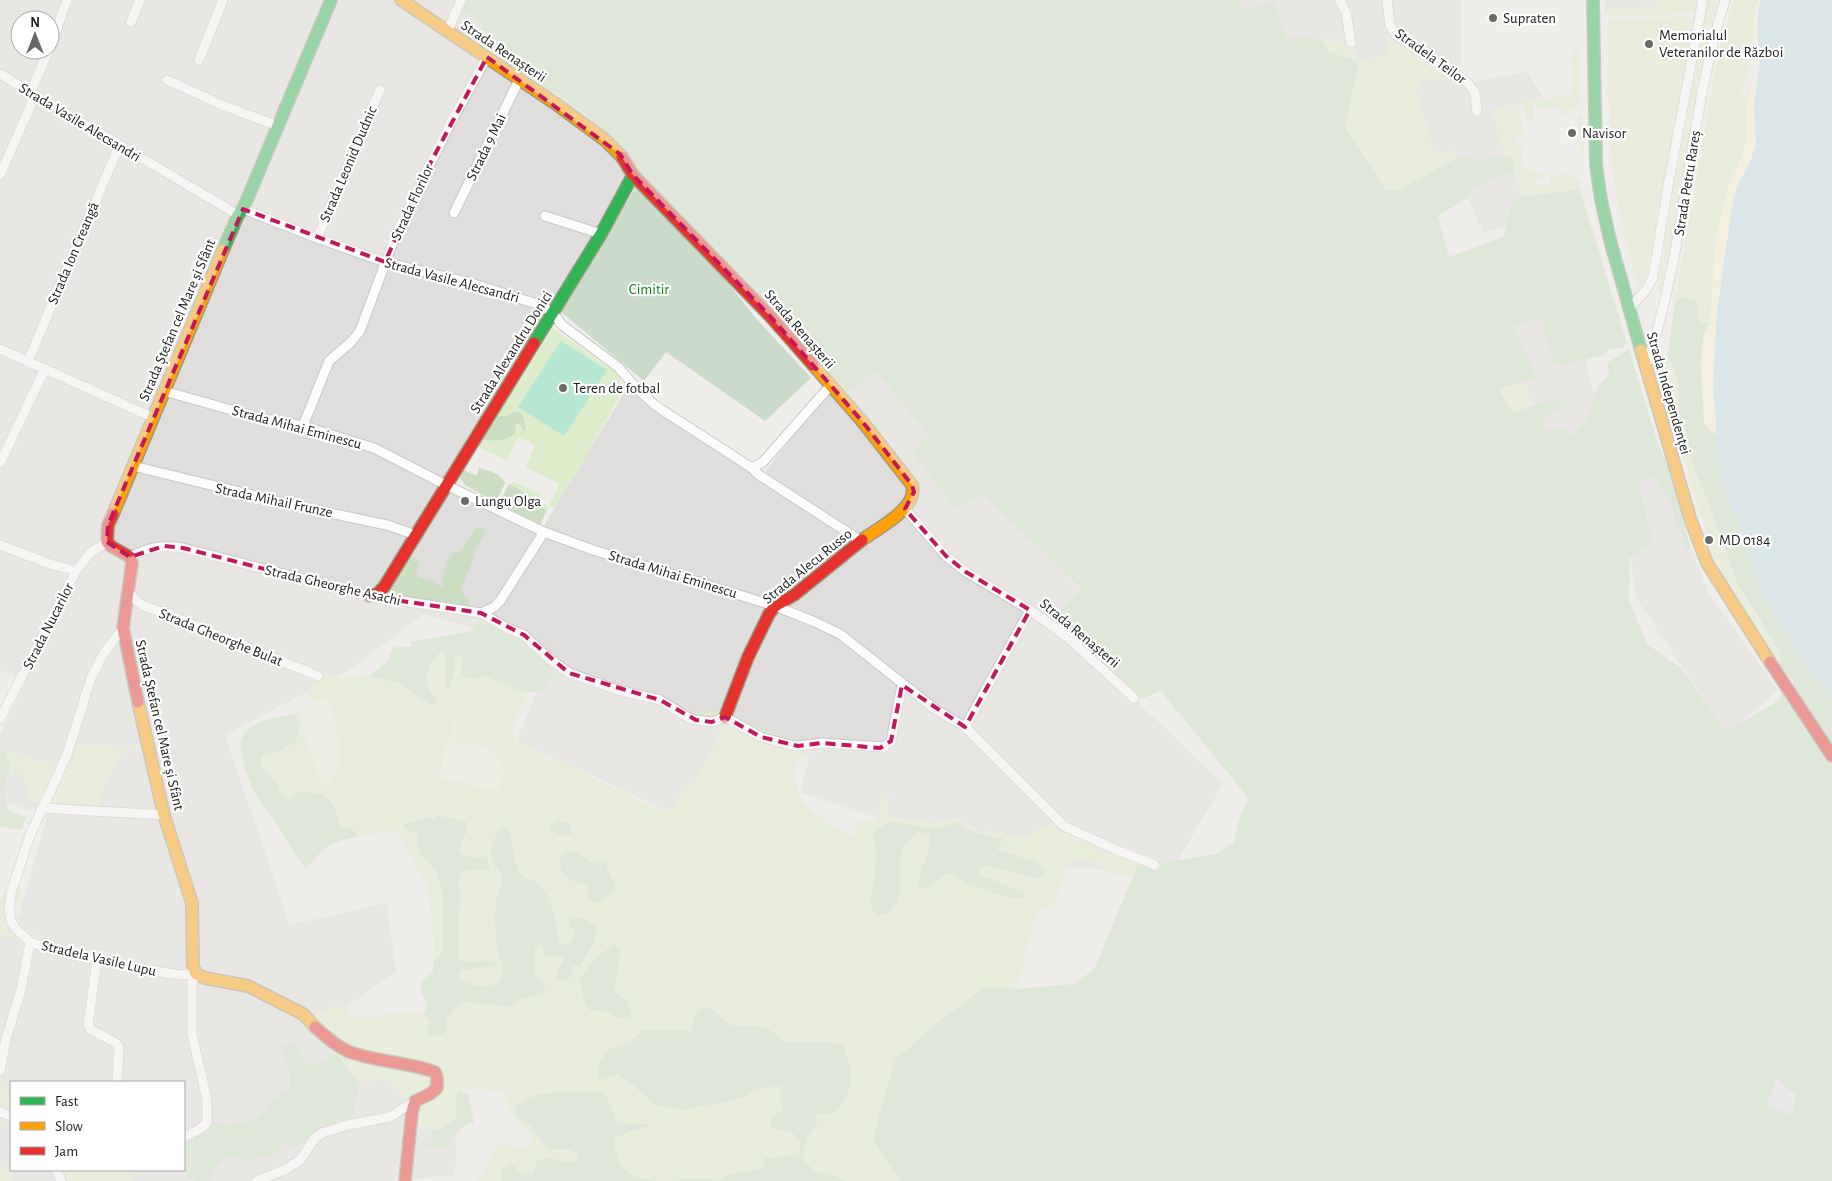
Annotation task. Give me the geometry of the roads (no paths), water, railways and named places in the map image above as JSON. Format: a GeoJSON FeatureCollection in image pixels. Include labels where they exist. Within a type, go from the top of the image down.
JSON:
{"type":"FeatureCollection","features":[{"type":"Feature","properties":{"kind":"street"},"geometry":{"type":"LineString","coordinates":[[60,20],[67,0]]}},
{"type":"Feature","properties":{"kind":"street"},"geometry":{"type":"LineString","coordinates":[[131,22],[140,0]]}},
{"type":"Feature","properties":{"kind":"street"},"geometry":{"type":"LineString","coordinates":[[199,60],[223,0]]}},
{"type":"Feature","properties":{"kind":"street","name":"Strada Ștefan cel Mare și Sfânt"},"geometry":{"type":"LineString","coordinates":[[107,542],[108,525],[152,417],[331,0]]}},
{"type":"Feature","properties":{"kind":"street","name":"Strada Renașterii"},"geometry":{"type":"LineString","coordinates":[[402,0],[556,104],[620,154],[633,175],[769,315],[862,421],[912,485],[914,492],[911,501],[904,510],[946,556],[966,572],[1030,610],[1066,636],[1134,698]]}},
{"type":"Feature","properties":{"kind":"street"},"geometry":{"type":"LineString","coordinates":[[448,31],[461,0]]}},
{"type":"Feature","properties":{"kind":"street"},"geometry":{"type":"LineString","coordinates":[[1340,0],[1346,13],[1351,43]]}},
{"type":"Feature","properties":{"kind":"street","name":"Stradela Teilor"},"geometry":{"type":"LineString","coordinates":[[1387,0],[1390,25],[1396,35],[1468,83],[1475,93],[1477,111]]}},
{"type":"Feature","properties":{"kind":"street","name":"Strada Independenței"},"geometry":{"type":"LineString","coordinates":[[1593,0],[1596,165],[1610,240],[1691,521],[1707,563],[1832,756]]}},
{"type":"Feature","properties":{"kind":"street"},"geometry":{"type":"LineString","coordinates":[[1629,308],[1646,290],[1654,277],[1668,186],[1703,0]]}},
{"type":"Feature","properties":{"kind":"street","name":"Strada Petru Rareș"},"geometry":{"type":"LineString","coordinates":[[1646,366],[1662,318],[1683,215],[1697,116],[1710,52],[1725,0]]}},
{"type":"Feature","properties":{"kind":"street","name":"Strada Florilor"},"geometry":{"type":"LineString","coordinates":[[303,426],[329,361],[351,342],[360,331],[396,234],[486,58]]}},
{"type":"Feature","properties":{"kind":"street"},"geometry":{"type":"LineString","coordinates":[[0,175],[46,60]]}},
{"type":"Feature","properties":{"kind":"street","name":"Strada Vasile Alecsandri"},"geometry":{"type":"LineString","coordinates":[[0,74],[119,146],[240,212],[385,262],[471,283],[540,305],[553,313],[562,325],[618,367],[638,390],[656,406],[860,541]]}},
{"type":"Feature","properties":{"kind":"street"},"geometry":{"type":"LineString","coordinates":[[167,80],[278,126]]}},
{"type":"Feature","properties":{"kind":"street","name":"Strada 9 Mai"},"geometry":{"type":"LineString","coordinates":[[454,213],[519,80]]}},
{"type":"Feature","properties":{"kind":"street","name":"Strada Leonid Dudnic"},"geometry":{"type":"LineString","coordinates":[[317,238],[380,90]]}},
{"type":"Feature","properties":{"kind":"street","name":"Strada Ion Creangă"},"geometry":{"type":"LineString","coordinates":[[28,361],[119,146]]}},
{"type":"Feature","properties":{"kind":"street","name":"Strada Alexandru Donici"},"geometry":{"type":"LineString","coordinates":[[369,596],[377,594],[384,587],[601,234],[633,175]]}},
{"type":"Feature","properties":{"kind":"street"},"geometry":{"type":"LineString","coordinates":[[545,216],[601,234]]}},
{"type":"Feature","properties":{"kind":"street"},"geometry":{"type":"LineString","coordinates":[[0,349],[152,417]]}},
{"type":"Feature","properties":{"kind":"street"},"geometry":{"type":"LineString","coordinates":[[0,463],[45,369]]}},
{"type":"Feature","properties":{"kind":"street"},"geometry":{"type":"LineString","coordinates":[[752,468],[763,462],[830,386]]}},
{"type":"Feature","properties":{"kind":"street","name":"Strada Mihai Eminescu"},"geometry":{"type":"LineString","coordinates":[[164,391],[260,418],[303,426],[374,448],[544,532],[593,550],[775,606],[815,622],[840,634],[865,652],[902,685],[935,709],[965,727],[1064,826],[1155,865]]}},
{"type":"Feature","properties":{"kind":"street","name":"Strada Mihail Frunze"},"geometry":{"type":"LineString","coordinates":[[133,466],[297,506],[387,525],[416,534]]}},
{"type":"Feature","properties":{"kind":"street","name":"Strada Alecu Russo"},"geometry":{"type":"LineString","coordinates":[[725,716],[748,658],[775,606],[794,595],[860,541],[904,510]]}},
{"type":"Feature","properties":{"kind":"street"},"geometry":{"type":"LineString","coordinates":[[481,613],[494,607],[500,601],[544,532]]}},
{"type":"Feature","properties":{"kind":"street"},"geometry":{"type":"LineString","coordinates":[[107,542],[130,557]]}},
{"type":"Feature","properties":{"kind":"street","name":"Strada Nucarilor"},"geometry":{"type":"LineString","coordinates":[[0,719],[76,571],[90,553],[107,542]]}},
{"type":"Feature","properties":{"kind":"street"},"geometry":{"type":"LineString","coordinates":[[0,545],[50,564],[76,571]]}},
{"type":"Feature","properties":{"kind":"street","name":"Strada Gheorghe Asachi"},"geometry":{"type":"LineString","coordinates":[[130,557],[146,549],[164,546],[183,548],[369,596],[481,613],[508,629],[524,635],[547,658],[569,673],[618,690],[660,700],[689,718],[696,720],[712,722],[725,716]]}},
{"type":"Feature","properties":{"kind":"street","name":"Strada Ștefan cel Mare și Sfânt"},"geometry":{"type":"LineString","coordinates":[[130,557],[132,567],[123,628],[124,643],[164,815],[192,903],[193,966],[196,974]]}},
{"type":"Feature","properties":{"kind":"street","name":"Strada Gheorghe Bulat"},"geometry":{"type":"LineString","coordinates":[[129,592],[136,602],[145,607],[162,612],[318,676]]}},
{"type":"Feature","properties":{"kind":"street"},"geometry":{"type":"LineString","coordinates":[[793,614],[794,595]]}},
{"type":"Feature","properties":{"kind":"street"},"geometry":{"type":"LineString","coordinates":[[965,727],[1030,610]]}},
{"type":"Feature","properties":{"kind":"street"},"geometry":{"type":"LineString","coordinates":[[0,920],[10,917],[11,893],[30,835],[66,755],[91,678],[104,652],[123,628]]}},
{"type":"Feature","properties":{"kind":"street"},"geometry":{"type":"LineString","coordinates":[[725,716],[761,737],[790,745],[822,744],[880,748],[891,741],[902,685]]}},
{"type":"Feature","properties":{"kind":"street"},"geometry":{"type":"LineString","coordinates":[[42,808],[164,815]]}},
{"type":"Feature","properties":{"kind":"street","name":"Stradela Vasile Lupu"},"geometry":{"type":"LineString","coordinates":[[10,917],[16,929],[30,942],[61,952],[180,975],[196,974]]}},
{"type":"Feature","properties":{"kind":"street"},"geometry":{"type":"LineString","coordinates":[[0,1071],[6,1039],[21,990],[30,942]]}},
{"type":"Feature","properties":{"kind":"street"},"geometry":{"type":"LineString","coordinates":[[97,960],[88,1025],[91,1030],[116,1043],[119,1047],[117,1081]]}},
{"type":"Feature","properties":{"kind":"street"},"geometry":{"type":"LineString","coordinates":[[185,1137],[200,1130],[207,1123],[207,1100],[192,1034],[192,982],[196,974],[205,978],[248,986],[280,1001],[303,1014],[335,1044],[350,1052],[422,1067],[435,1072],[438,1079],[437,1088],[433,1093],[415,1101],[390,1117],[348,1125],[322,1133],[315,1138],[300,1160],[286,1169],[257,1181]]}},
{"type":"Feature","properties":{"kind":"street"},"geometry":{"type":"LineString","coordinates":[[405,1181],[412,1112],[415,1101]]}},
{"type":"Feature","properties":{"kind":"water"},"geometry":{"type":"Polygon","coordinates":[[[1761,0],[1832,0],[1832,700],[1808,667],[1759,590],[1758,576],[1742,536],[1739,521],[1731,510],[1721,478],[1716,439],[1713,386],[1717,312],[1732,206],[1737,187],[1756,146],[1754,104],[1760,63],[1758,53],[1758,10],[1761,0]]]}},
{"type":"Feature","properties":{"kind":"place","name":"Supraten"},"geometry":{"type":"Point","coordinates":[1493,18]}},
{"type":"Feature","properties":{"kind":"place","name":"Memorialul Veteranilor de Război"},"geometry":{"type":"Point","coordinates":[1649,44]}},
{"type":"Feature","properties":{"kind":"place","name":"Navisor"},"geometry":{"type":"Point","coordinates":[1572,133]}},
{"type":"Feature","properties":{"kind":"place","name":"Teren de fotbal"},"geometry":{"type":"Point","coordinates":[563,388]}},
{"type":"Feature","properties":{"kind":"place","name":"Lungu Olga"},"geometry":{"type":"Point","coordinates":[465,501]}},
{"type":"Feature","properties":{"kind":"place","name":"MD 0184"},"geometry":{"type":"Point","coordinates":[1709,540]}},
{"type":"Feature","properties":{"kind":"park label","name":"Cimitir"},"geometry":{"type":"Point","coordinates":[649,289]}}]}
